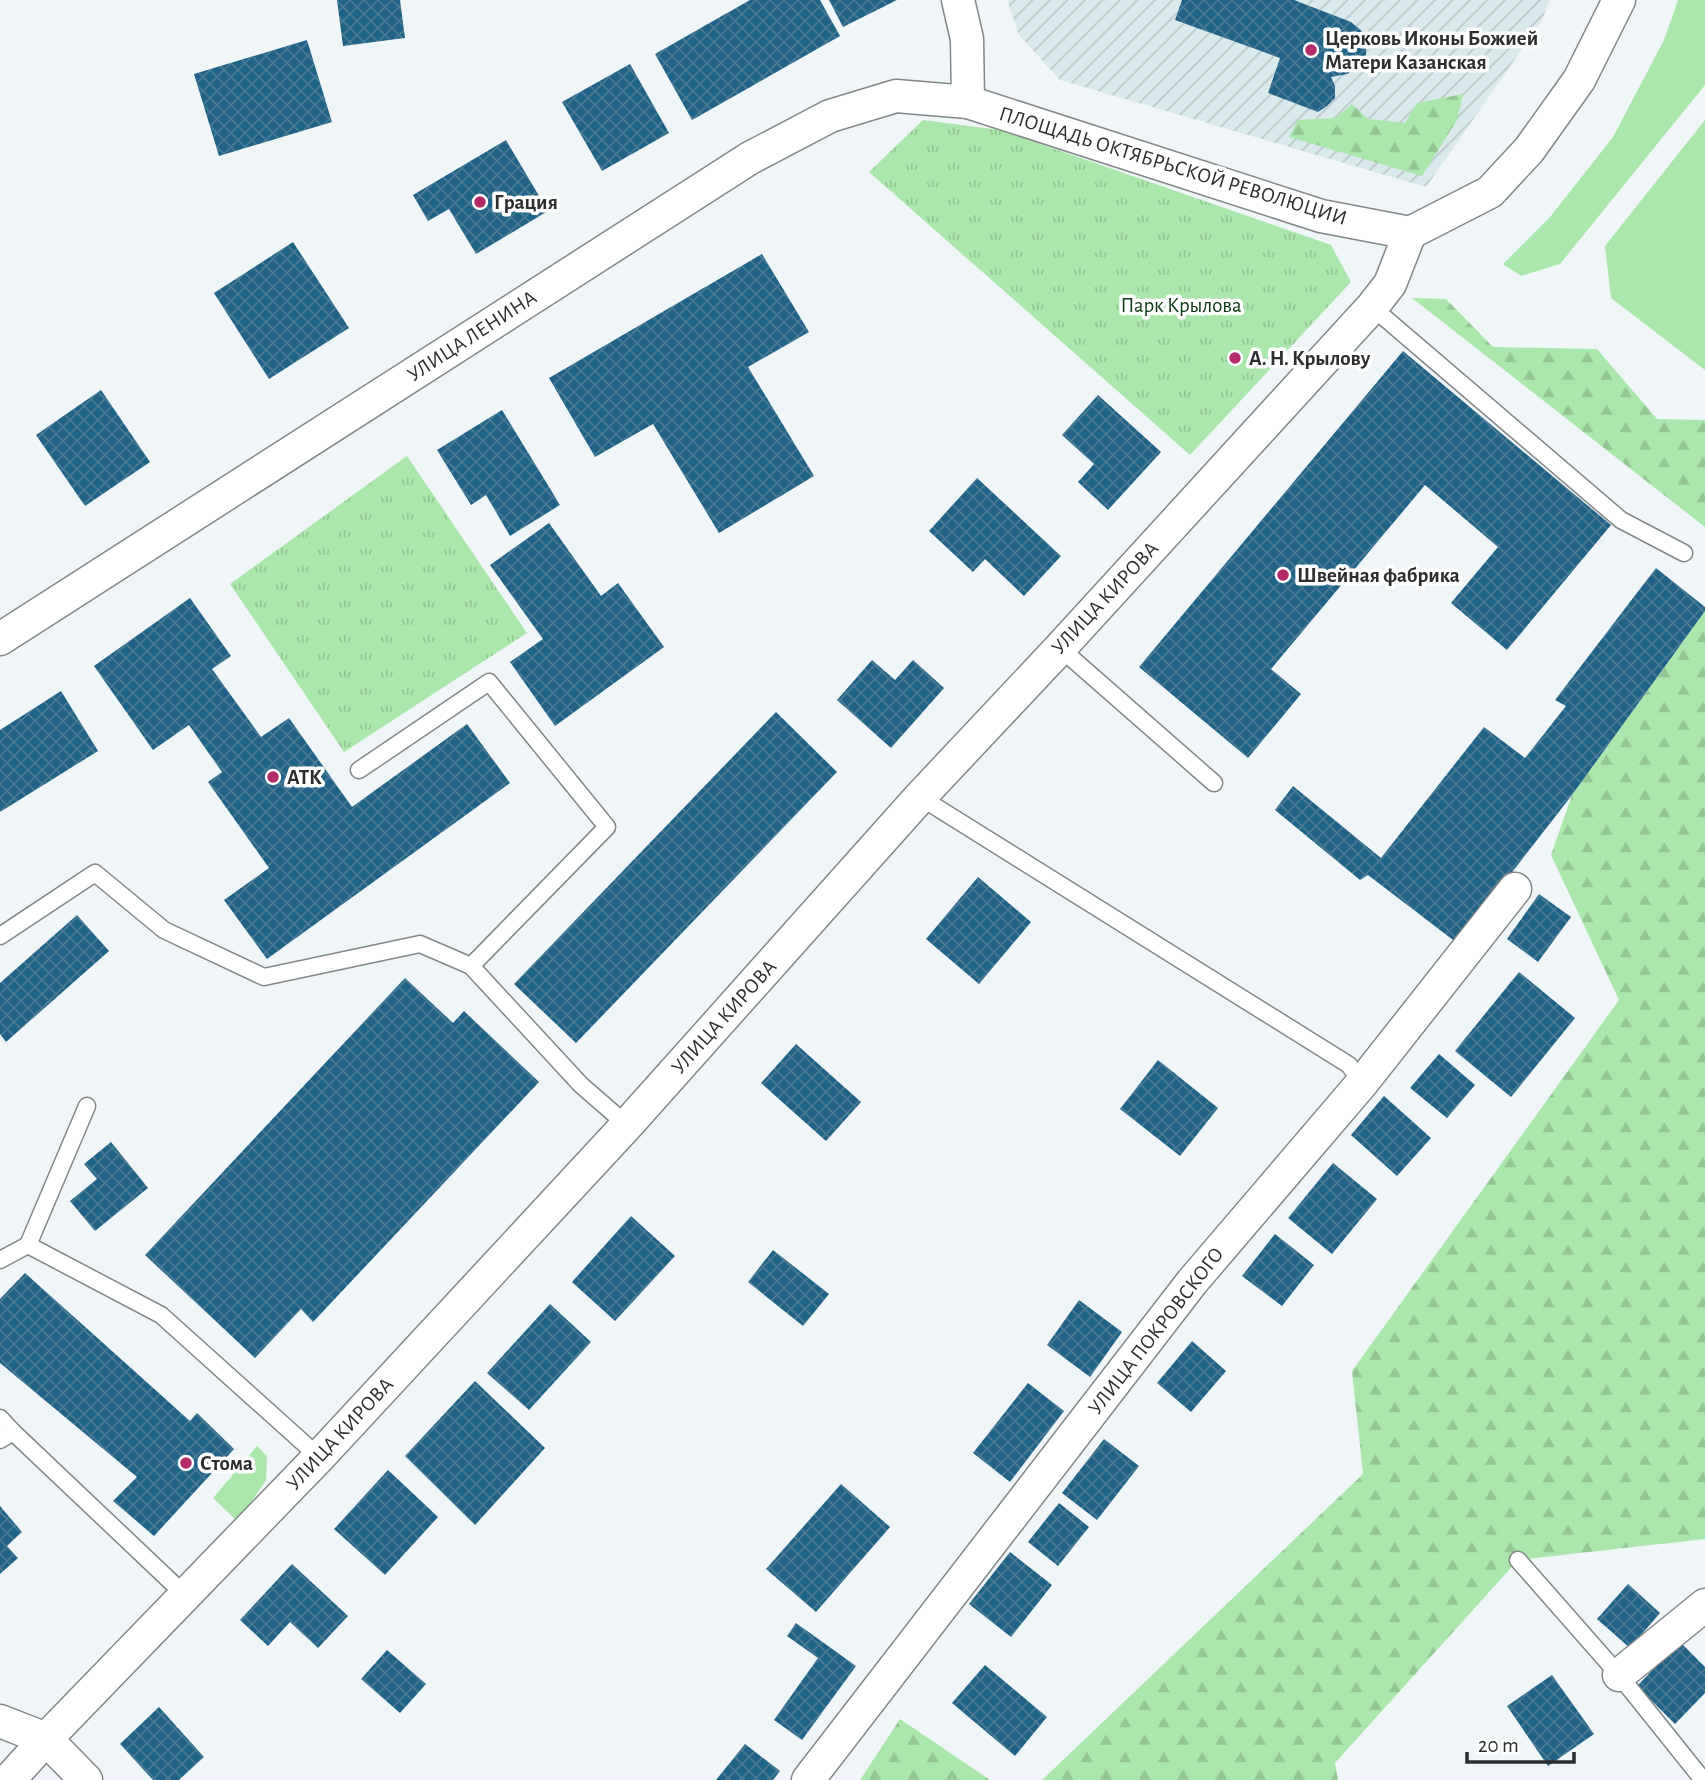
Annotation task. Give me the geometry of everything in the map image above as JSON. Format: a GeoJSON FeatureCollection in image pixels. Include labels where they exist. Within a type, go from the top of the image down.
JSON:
{"type":"FeatureCollection","features":[{"type":"Feature","properties":{"kind":"street"},"geometry":{"type":"LineString","coordinates":[[958,0],[967,39],[968,102]]}},
{"type":"Feature","properties":{"kind":"street"},"geometry":{"type":"LineString","coordinates":[[1409,233],[1490,192],[1529,150],[1579,79],[1619,0]]}},
{"type":"Feature","properties":{"kind":"street","name":"УЛИЦА ЛЕНИНА"},"geometry":{"type":"LineString","coordinates":[[0,639],[750,158],[830,116],[895,96],[968,102]]}},
{"type":"Feature","properties":{"kind":"street","name":"ПЛОЩАДЬ ОКТЯБРЬСКОЙ РЕВОЛЮЦИИ"},"geometry":{"type":"LineString","coordinates":[[968,102],[1321,216],[1409,233]]}},
{"type":"Feature","properties":{"kind":"street","name":"УЛИЦА КИРОВА"},"geometry":{"type":"LineString","coordinates":[[9,1780],[319,1457],[627,1125],[920,797],[1372,307],[1390,284],[1409,233]]}},
{"type":"Feature","properties":{"kind":"street","name":"УЛИЦА ПОКРОВСКОГО"},"geometry":{"type":"LineString","coordinates":[[808,1780],[1192,1282],[1362,1083],[1515,889]]}},
{"type":"Feature","properties":{"kind":"street"},"geometry":{"type":"LineString","coordinates":[[1619,1675],[1705,1605]]}},
{"type":"Feature","properties":{"kind":"street"},"geometry":{"type":"LineString","coordinates":[[0,1721],[46,1739],[86,1780]]}},
{"type":"Feature","properties":{"kind":"lane"},"geometry":{"type":"LineString","coordinates":[[1372,307],[1621,520],[1684,553]]}},
{"type":"Feature","properties":{"kind":"lane"},"geometry":{"type":"LineString","coordinates":[[1060,648],[1214,783]]}},
{"type":"Feature","properties":{"kind":"lane"},"geometry":{"type":"LineString","coordinates":[[359,770],[489,682],[607,827],[471,966]]}},
{"type":"Feature","properties":{"kind":"lane"},"geometry":{"type":"LineString","coordinates":[[920,797],[1349,1065],[1362,1083]]}},
{"type":"Feature","properties":{"kind":"lane"},"geometry":{"type":"LineString","coordinates":[[0,936],[95,873],[164,930],[264,977],[420,944],[471,966],[581,1085],[627,1125]]}},
{"type":"Feature","properties":{"kind":"lane"},"geometry":{"type":"LineString","coordinates":[[0,1259],[28,1245],[87,1106]]}},
{"type":"Feature","properties":{"kind":"lane"},"geometry":{"type":"LineString","coordinates":[[28,1245],[161,1315],[319,1457]]}},
{"type":"Feature","properties":{"kind":"lane"},"geometry":{"type":"LineString","coordinates":[[0,1418],[7,1436],[185,1595]]}},
{"type":"Feature","properties":{"kind":"lane"},"geometry":{"type":"LineString","coordinates":[[1518,1560],[1619,1675],[1703,1780]]}},
{"type":"Feature","properties":{"kind":"shaded area"},"geometry":{"type":"Polygon","coordinates":[[[1007,0],[1550,0],[1541,22],[1426,187],[1060,80],[1019,35],[1007,0]]]}},
{"type":"Feature","properties":{"kind":"green space"},"geometry":{"type":"Polygon","coordinates":[[[1678,0],[1705,0],[1705,85],[1560,264],[1521,276],[1503,264],[1550,217],[1613,137],[1664,40],[1678,0]]]}},
{"type":"Feature","properties":{"kind":"green space"},"geometry":{"type":"Polygon","coordinates":[[[1463,94],[1457,120],[1422,176],[1289,137],[1298,120],[1336,118],[1352,104],[1368,119],[1405,123],[1417,103],[1463,94]]]}},
{"type":"Feature","properties":{"kind":"green space","name":"Парк Крылова"},"geometry":{"type":"Polygon","coordinates":[[[923,120],[1000,130],[1331,245],[1351,282],[1190,455],[869,172],[923,120]]]}},
{"type":"Feature","properties":{"kind":"green space"},"geometry":{"type":"Polygon","coordinates":[[[1705,120],[1705,370],[1611,298],[1605,246],[1705,120]]]}},
{"type":"Feature","properties":{"kind":"green space"},"geometry":{"type":"Polygon","coordinates":[[[1412,298],[1446,299],[1493,347],[1597,349],[1657,419],[1705,420],[1705,527],[1412,298]]]}},
{"type":"Feature","properties":{"kind":"green space"},"geometry":{"type":"Polygon","coordinates":[[[407,456],[527,633],[344,752],[230,584],[407,456]]]}},
{"type":"Feature","properties":{"kind":"green space"},"geometry":{"type":"Polygon","coordinates":[[[1705,611],[1705,1539],[1518,1560],[1335,1763],[1338,1780],[1042,1780],[1363,1474],[1352,1371],[1619,1000],[1551,855],[1572,795],[1705,611]]]}},
{"type":"Feature","properties":{"kind":"green space"},"geometry":{"type":"Polygon","coordinates":[[[257,1446],[267,1456],[266,1480],[238,1522],[213,1498],[257,1446]]]}},
{"type":"Feature","properties":{"kind":"green space"},"geometry":{"type":"Polygon","coordinates":[[[900,1719],[990,1780],[860,1780],[900,1719]]]}},
{"type":"Feature","properties":{"kind":"building"},"geometry":{"type":"Polygon","coordinates":[[[337,0],[400,0],[405,38],[343,46],[337,0]]]}},
{"type":"Feature","properties":{"kind":"building"},"geometry":{"type":"Polygon","coordinates":[[[750,0],[820,0],[840,36],[692,120],[655,54],[750,0]]]}},
{"type":"Feature","properties":{"kind":"building"},"geometry":{"type":"Polygon","coordinates":[[[829,0],[897,0],[843,27],[829,0]]]}},
{"type":"Feature","properties":{"kind":"building","name":"Церковь Иконы Божией Матери Казанская"},"geometry":{"type":"Polygon","coordinates":[[[1182,0],[1294,0],[1351,22],[1362,31],[1366,56],[1359,68],[1331,77],[1335,86],[1335,98],[1318,112],[1268,93],[1280,58],[1175,20],[1182,0]]]}},
{"type":"Feature","properties":{"kind":"building"},"geometry":{"type":"Polygon","coordinates":[[[307,40],[332,122],[219,156],[194,74],[307,40]]]}},
{"type":"Feature","properties":{"kind":"building"},"geometry":{"type":"Polygon","coordinates":[[[630,64],[669,133],[602,171],[562,102],[630,64]]]}},
{"type":"Feature","properties":{"kind":"building","name":"Грация"},"geometry":{"type":"Polygon","coordinates":[[[506,140],[548,211],[476,254],[449,209],[428,221],[413,195],[506,140]]]}},
{"type":"Feature","properties":{"kind":"building"},"geometry":{"type":"Polygon","coordinates":[[[293,242],[349,328],[269,379],[214,293],[293,242]]]}},
{"type":"Feature","properties":{"kind":"building"},"geometry":{"type":"Polygon","coordinates":[[[762,254],[809,332],[748,367],[814,476],[719,533],[653,424],[595,457],[549,378],[762,254]]]}},
{"type":"Feature","properties":{"kind":"building","name":"Швейная фабрика"},"geometry":{"type":"Polygon","coordinates":[[[1403,351],[1611,525],[1507,650],[1451,603],[1498,547],[1425,485],[1271,669],[1301,694],[1248,758],[1139,667],[1403,351]]]}},
{"type":"Feature","properties":{"kind":"building"},"geometry":{"type":"Polygon","coordinates":[[[101,390],[150,462],[85,506],[36,435],[101,390]]]}},
{"type":"Feature","properties":{"kind":"building"},"geometry":{"type":"Polygon","coordinates":[[[1098,395],[1161,452],[1108,510],[1078,482],[1094,464],[1062,435],[1098,395]]]}},
{"type":"Feature","properties":{"kind":"building"},"geometry":{"type":"Polygon","coordinates":[[[502,410],[560,505],[510,536],[486,495],[471,505],[437,450],[502,410]]]}},
{"type":"Feature","properties":{"kind":"building"},"geometry":{"type":"Polygon","coordinates":[[[977,478],[1061,556],[1024,596],[985,559],[973,572],[929,531],[977,478]]]}},
{"type":"Feature","properties":{"kind":"building"},"geometry":{"type":"Polygon","coordinates":[[[549,523],[601,596],[618,583],[664,647],[555,726],[510,662],[543,639],[490,565],[549,523]]]}},
{"type":"Feature","properties":{"kind":"building"},"geometry":{"type":"Polygon","coordinates":[[[1656,568],[1705,607],[1705,611],[1572,795],[1457,943],[1368,875],[1360,880],[1275,810],[1293,786],[1381,858],[1484,727],[1525,758],[1566,706],[1555,700],[1656,568]]]}},
{"type":"Feature","properties":{"kind":"building","name":"АТК"},"geometry":{"type":"Polygon","coordinates":[[[190,598],[231,656],[212,669],[261,737],[289,718],[352,807],[467,724],[510,783],[267,959],[224,900],[269,868],[208,782],[222,772],[189,725],[153,750],[94,666],[190,598]]]}},
{"type":"Feature","properties":{"kind":"building"},"geometry":{"type":"Polygon","coordinates":[[[872,660],[895,680],[913,660],[944,688],[891,748],[837,700],[872,660]]]}},
{"type":"Feature","properties":{"kind":"building"},"geometry":{"type":"Polygon","coordinates":[[[61,691],[98,751],[0,812],[0,730],[61,691]]]}},
{"type":"Feature","properties":{"kind":"building"},"geometry":{"type":"Polygon","coordinates":[[[776,712],[837,772],[576,1043],[514,984],[776,712]]]}},
{"type":"Feature","properties":{"kind":"building"},"geometry":{"type":"Polygon","coordinates":[[[978,877],[1031,922],[979,984],[926,939],[978,877]]]}},
{"type":"Feature","properties":{"kind":"building"},"geometry":{"type":"Polygon","coordinates":[[[1539,894],[1571,917],[1538,962],[1507,939],[1539,894]]]}},
{"type":"Feature","properties":{"kind":"building"},"geometry":{"type":"Polygon","coordinates":[[[77,915],[109,951],[6,1042],[0,1034],[0,983],[77,915]]]}},
{"type":"Feature","properties":{"kind":"building"},"geometry":{"type":"Polygon","coordinates":[[[1519,972],[1575,1018],[1511,1097],[1455,1051],[1519,972]]]}},
{"type":"Feature","properties":{"kind":"building"},"geometry":{"type":"Polygon","coordinates":[[[405,978],[453,1023],[464,1011],[539,1082],[313,1322],[301,1309],[255,1358],[145,1255],[405,978]]]}},
{"type":"Feature","properties":{"kind":"building"},"geometry":{"type":"Polygon","coordinates":[[[796,1044],[861,1102],[826,1141],[761,1083],[796,1044]]]}},
{"type":"Feature","properties":{"kind":"building"},"geometry":{"type":"Polygon","coordinates":[[[1439,1054],[1475,1085],[1447,1118],[1410,1088],[1439,1054]]]}},
{"type":"Feature","properties":{"kind":"building"},"geometry":{"type":"Polygon","coordinates":[[[1158,1060],[1218,1108],[1180,1156],[1120,1109],[1158,1060]]]}},
{"type":"Feature","properties":{"kind":"building"},"geometry":{"type":"Polygon","coordinates":[[[1384,1096],[1431,1138],[1397,1176],[1351,1135],[1384,1096]]]}},
{"type":"Feature","properties":{"kind":"building"},"geometry":{"type":"Polygon","coordinates":[[[111,1142],[148,1188],[95,1231],[70,1201],[97,1179],[84,1164],[111,1142]]]}},
{"type":"Feature","properties":{"kind":"building"},"geometry":{"type":"Polygon","coordinates":[[[1333,1163],[1377,1199],[1332,1254],[1288,1218],[1333,1163]]]}},
{"type":"Feature","properties":{"kind":"building"},"geometry":{"type":"Polygon","coordinates":[[[631,1216],[675,1256],[615,1321],[572,1282],[631,1216]]]}},
{"type":"Feature","properties":{"kind":"building"},"geometry":{"type":"Polygon","coordinates":[[[1275,1234],[1314,1265],[1282,1306],[1242,1276],[1275,1234]]]}},
{"type":"Feature","properties":{"kind":"building"},"geometry":{"type":"Polygon","coordinates":[[[773,1250],[829,1294],[803,1326],[748,1282],[773,1250]]]}},
{"type":"Feature","properties":{"kind":"building"},"geometry":{"type":"Polygon","coordinates":[[[25,1273],[190,1421],[197,1413],[234,1449],[154,1536],[113,1501],[137,1477],[0,1363],[0,1299],[25,1273]]]}},
{"type":"Feature","properties":{"kind":"building"},"geometry":{"type":"Polygon","coordinates":[[[1079,1300],[1122,1332],[1090,1377],[1047,1345],[1079,1300]]]}},
{"type":"Feature","properties":{"kind":"building"},"geometry":{"type":"Polygon","coordinates":[[[550,1304],[591,1342],[529,1410],[487,1373],[550,1304]]]}},
{"type":"Feature","properties":{"kind":"building"},"geometry":{"type":"Polygon","coordinates":[[[1192,1341],[1226,1371],[1191,1412],[1157,1383],[1192,1341]]]}},
{"type":"Feature","properties":{"kind":"building"},"geometry":{"type":"Polygon","coordinates":[[[475,1381],[545,1448],[475,1525],[405,1456],[475,1381]]]}},
{"type":"Feature","properties":{"kind":"building"},"geometry":{"type":"Polygon","coordinates":[[[1028,1383],[1064,1411],[1010,1482],[973,1453],[1028,1383]]]}},
{"type":"Feature","properties":{"kind":"building"},"geometry":{"type":"Polygon","coordinates":[[[1104,1439],[1139,1466],[1097,1520],[1062,1493],[1104,1439]]]}},
{"type":"Feature","properties":{"kind":"building"},"geometry":{"type":"Polygon","coordinates":[[[388,1470],[438,1517],[385,1575],[334,1529],[388,1470]]]}},
{"type":"Feature","properties":{"kind":"building"},"geometry":{"type":"Polygon","coordinates":[[[841,1484],[890,1527],[816,1612],[766,1569],[841,1484]]]}},
{"type":"Feature","properties":{"kind":"building"},"geometry":{"type":"Polygon","coordinates":[[[1059,1503],[1089,1527],[1058,1566],[1028,1542],[1059,1503]]]}},
{"type":"Feature","properties":{"kind":"building"},"geometry":{"type":"Polygon","coordinates":[[[0,1506],[22,1532],[7,1546],[18,1558],[0,1574],[0,1506]]]}},
{"type":"Feature","properties":{"kind":"building"},"geometry":{"type":"Polygon","coordinates":[[[1010,1552],[1052,1585],[1011,1637],[969,1604],[1010,1552]]]}},
{"type":"Feature","properties":{"kind":"building"},"geometry":{"type":"Polygon","coordinates":[[[292,1564],[348,1616],[318,1648],[290,1622],[268,1646],[240,1620],[292,1564]]]}},
{"type":"Feature","properties":{"kind":"building"},"geometry":{"type":"Polygon","coordinates":[[[1628,1584],[1660,1613],[1630,1648],[1597,1619],[1628,1584]]]}},
{"type":"Feature","properties":{"kind":"building"},"geometry":{"type":"Polygon","coordinates":[[[796,1623],[856,1666],[802,1740],[774,1720],[818,1658],[787,1636],[796,1623]]]}},
{"type":"Feature","properties":{"kind":"building"},"geometry":{"type":"Polygon","coordinates":[[[1680,1642],[1705,1667],[1705,1693],[1675,1724],[1637,1686],[1680,1642]]]}},
{"type":"Feature","properties":{"kind":"building"},"geometry":{"type":"Polygon","coordinates":[[[387,1650],[426,1684],[400,1713],[361,1679],[387,1650]]]}},
{"type":"Feature","properties":{"kind":"building"},"geometry":{"type":"Polygon","coordinates":[[[985,1665],[1047,1717],[1015,1756],[952,1703],[985,1665]]]}},
{"type":"Feature","properties":{"kind":"building"},"geometry":{"type":"Polygon","coordinates":[[[1552,1675],[1594,1734],[1548,1766],[1507,1706],[1552,1675]]]}},
{"type":"Feature","properties":{"kind":"building"},"geometry":{"type":"Polygon","coordinates":[[[159,1707],[204,1757],[179,1780],[153,1780],[120,1744],[159,1707]]]}},
{"type":"Feature","properties":{"kind":"building"},"geometry":{"type":"Polygon","coordinates":[[[745,1744],[780,1771],[773,1780],[716,1780],[745,1744]]]}},
{"type":"Feature","properties":{"kind":"place","name":"Церковь Иконы Божией Матери Казанская"},"geometry":{"type":"Point","coordinates":[1311,50]}},
{"type":"Feature","properties":{"kind":"place","name":"Грация"},"geometry":{"type":"Point","coordinates":[480,202]}},
{"type":"Feature","properties":{"kind":"place","name":"А. Н. Крылову"},"geometry":{"type":"Point","coordinates":[1235,358]}},
{"type":"Feature","properties":{"kind":"place","name":"Швейная фабрика"},"geometry":{"type":"Point","coordinates":[1283,575]}},
{"type":"Feature","properties":{"kind":"place","name":"АТК"},"geometry":{"type":"Point","coordinates":[273,777]}},
{"type":"Feature","properties":{"kind":"place","name":"Стома"},"geometry":{"type":"Point","coordinates":[186,1463]}}]}
